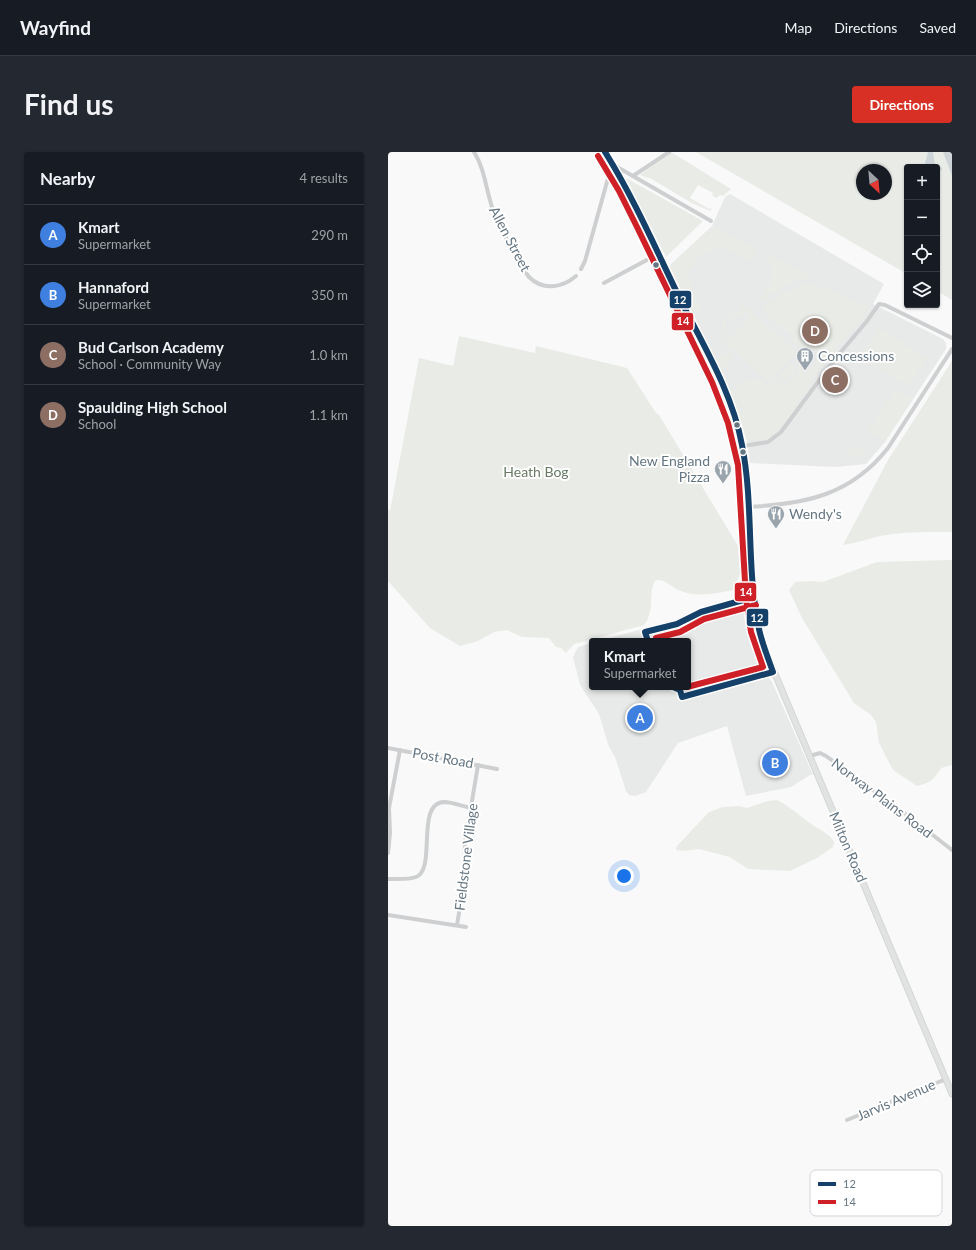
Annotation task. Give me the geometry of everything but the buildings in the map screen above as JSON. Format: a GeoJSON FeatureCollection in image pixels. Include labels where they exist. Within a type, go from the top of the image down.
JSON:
{"type":"FeatureCollection","features":[{"type":"Feature","properties":{"kind":"main road","name":"Milton Road"},"geometry":{"type":"LineString","coordinates":[[605,152],[658,254],[732,411],[743,446],[746,463],[754,597],[757,622],[767,656],[952,1094]]}},
{"type":"Feature","properties":{"kind":"street","name":"Allen Street"},"geometry":{"type":"LineString","coordinates":[[474,152],[480,164],[488,197],[495,217],[529,276],[540,284],[553,287],[563,285],[576,276]]}},
{"type":"Feature","properties":{"kind":"street"},"geometry":{"type":"LineString","coordinates":[[633,176],[669,152]]}},
{"type":"Feature","properties":{"kind":"street"},"geometry":{"type":"LineString","coordinates":[[581,269],[585,261],[612,164],[711,221]]}},
{"type":"Feature","properties":{"kind":"street"},"geometry":{"type":"LineString","coordinates":[[604,283],[658,254]]}},
{"type":"Feature","properties":{"kind":"street"},"geometry":{"type":"LineString","coordinates":[[743,446],[763,444],[772,440],[782,432],[832,363],[867,321],[879,304],[885,305],[952,338]]}},
{"type":"Feature","properties":{"kind":"street"},"geometry":{"type":"LineString","coordinates":[[748,507],[795,502],[821,496],[841,488],[860,476],[876,462],[888,448],[952,349]]}},
{"type":"Feature","properties":{"kind":"street","name":"Post Road"},"geometry":{"type":"LineString","coordinates":[[388,748],[497,769]]}},
{"type":"Feature","properties":{"kind":"street"},"geometry":{"type":"LineString","coordinates":[[388,854],[390,833],[388,815],[400,750]]}},
{"type":"Feature","properties":{"kind":"street","name":"Norway Plains Road"},"geometry":{"type":"LineString","coordinates":[[810,756],[820,753],[826,756],[951,847]]}},
{"type":"Feature","properties":{"kind":"street","name":"Fieldstone Village"},"geometry":{"type":"LineString","coordinates":[[457,926],[464,883],[465,843],[478,765]]}},
{"type":"Feature","properties":{"kind":"street"},"geometry":{"type":"LineString","coordinates":[[388,879],[416,877],[422,872],[426,856],[429,817],[436,804],[444,802],[471,808]]}},
{"type":"Feature","properties":{"kind":"street"},"geometry":{"type":"LineString","coordinates":[[388,915],[466,927]]}},
{"type":"Feature","properties":{"kind":"street","name":"Jarvis Avenue"},"geometry":{"type":"LineString","coordinates":[[846,1120],[946,1079]]}},
{"type":"Feature","properties":{"kind":"shaded area"},"geometry":{"type":"Polygon","coordinates":[[[928,152],[933,152],[935,164],[925,163],[928,152]]]}},
{"type":"Feature","properties":{"kind":"shaded area"},"geometry":{"type":"Polygon","coordinates":[[[943,152],[952,152],[952,176],[943,152]]]}},
{"type":"Feature","properties":{"kind":"shaded area"},"geometry":{"type":"Polygon","coordinates":[[[730,194],[884,284],[873,304],[943,339],[946,343],[946,349],[885,442],[866,464],[836,467],[750,463],[747,441],[742,423],[732,398],[670,265],[712,226],[725,197],[730,194]]]}},
{"type":"Feature","properties":{"kind":"shaded area"},"geometry":{"type":"Polygon","coordinates":[[[747,596],[750,620],[768,677],[772,682],[813,775],[810,775],[791,787],[746,796],[727,726],[678,743],[646,792],[635,796],[629,795],[626,791],[615,757],[609,747],[599,714],[580,685],[573,657],[578,647],[589,644],[589,690],[691,690],[691,638],[610,638],[675,620],[698,609],[747,596]]]}},
{"type":"Feature","properties":{"kind":"green space"},"geometry":{"type":"Polygon","coordinates":[[[671,152],[731,189],[723,196],[721,195],[716,198],[712,195],[713,193],[698,185],[690,198],[709,209],[712,208],[710,211],[690,202],[650,178],[640,175],[671,152]]]}},
{"type":"Feature","properties":{"kind":"green space"},"geometry":{"type":"Polygon","coordinates":[[[696,152],[943,152],[952,176],[952,300],[940,293],[940,164],[904,164],[904,272],[696,152]]]}},
{"type":"Feature","properties":{"kind":"green space"},"geometry":{"type":"Polygon","coordinates":[[[626,178],[703,221],[666,257],[626,178]]]}},
{"type":"Feature","properties":{"kind":"green space"},"geometry":{"type":"Polygon","coordinates":[[[713,226],[750,245],[755,250],[752,261],[719,244],[706,255],[704,253],[696,260],[698,263],[686,274],[692,286],[690,287],[703,310],[695,314],[701,327],[700,328],[670,267],[713,226]]]}},
{"type":"Feature","properties":{"kind":"green space"},"geometry":{"type":"Polygon","coordinates":[[[771,256],[810,275],[809,277],[784,286],[763,301],[761,300],[774,277],[769,274],[773,266],[767,263],[771,256]]]}},
{"type":"Feature","properties":{"kind":"green space"},"geometry":{"type":"Polygon","coordinates":[[[812,285],[820,287],[869,307],[835,349],[800,399],[801,402],[778,431],[766,440],[747,441],[729,393],[746,380],[756,378],[767,386],[770,383],[725,343],[721,332],[722,326],[727,316],[736,311],[743,310],[739,307],[742,304],[808,362],[805,365],[802,363],[802,371],[805,374],[822,355],[818,352],[813,353],[813,357],[808,357],[808,354],[803,353],[801,349],[793,342],[791,335],[762,310],[776,297],[799,287],[812,285]],[[744,314],[729,319],[726,323],[724,331],[728,342],[750,317],[744,314]],[[794,355],[771,379],[777,383],[783,384],[793,379],[797,374],[798,368],[794,355]]]}},
{"type":"Feature","properties":{"kind":"green space"},"geometry":{"type":"Polygon","coordinates":[[[881,328],[927,359],[908,387],[862,356],[881,328]]]}},
{"type":"Feature","properties":{"kind":"green space","name":"Heath Bog"},"geometry":{"type":"Polygon","coordinates":[[[459,336],[535,353],[536,346],[627,368],[656,413],[659,415],[738,546],[740,573],[734,590],[701,595],[678,590],[666,582],[656,580],[652,589],[650,613],[644,625],[596,638],[589,638],[589,640],[574,644],[566,653],[561,648],[556,647],[549,638],[522,637],[507,630],[494,632],[478,641],[460,646],[430,628],[388,581],[388,509],[390,511],[419,358],[453,366],[459,336]]]}},
{"type":"Feature","properties":{"kind":"green space"},"geometry":{"type":"Polygon","coordinates":[[[729,351],[731,352],[727,370],[720,366],[715,358],[729,351]]]}},
{"type":"Feature","properties":{"kind":"green space"},"geometry":{"type":"Polygon","coordinates":[[[952,361],[952,532],[898,533],[843,545],[888,460],[952,361]]]}},
{"type":"Feature","properties":{"kind":"green space"},"geometry":{"type":"Polygon","coordinates":[[[791,363],[797,369],[786,381],[779,376],[791,363]]]}},
{"type":"Feature","properties":{"kind":"green space"},"geometry":{"type":"Polygon","coordinates":[[[896,388],[912,398],[885,442],[868,431],[896,388]]]}},
{"type":"Feature","properties":{"kind":"green space"},"geometry":{"type":"Polygon","coordinates":[[[852,445],[868,454],[866,457],[846,455],[852,445]]]}},
{"type":"Feature","properties":{"kind":"green space"},"geometry":{"type":"Polygon","coordinates":[[[952,560],[952,765],[941,768],[931,780],[925,784],[917,786],[893,770],[879,743],[876,722],[871,715],[854,703],[802,618],[789,590],[795,582],[823,582],[877,562],[952,560]]]}},
{"type":"Feature","properties":{"kind":"green space"},"geometry":{"type":"Polygon","coordinates":[[[777,800],[828,835],[834,842],[833,847],[817,858],[790,871],[748,869],[730,857],[699,849],[683,851],[676,850],[677,846],[709,812],[723,807],[739,806],[747,808],[768,801],[777,800]]]}},
{"type":"Feature","properties":{"kind":"transit line","name":"12"},"geometry":{"type":"LineString","coordinates":[[605,152],[645,226],[717,372],[738,426],[746,468],[755,606],[760,634],[773,672],[682,697],[680,690]]}},
{"type":"Feature","properties":{"kind":"transit line","name":"14"},"geometry":{"type":"LineString","coordinates":[[598,156],[619,191],[712,382],[728,423],[738,465],[746,598],[751,632],[763,667],[691,686]]}},
{"type":"Feature","properties":{"kind":"transit line","name":"12"},"geometry":{"type":"LineString","coordinates":[[647,638],[645,632],[677,624],[701,612],[754,597]]}},
{"type":"Feature","properties":{"kind":"transit line","name":"14"},"geometry":{"type":"LineString","coordinates":[[656,638],[680,632],[704,619],[756,605]]}},
{"type":"Feature","properties":{"kind":"place","name":"Spaulding High School"},"geometry":{"type":"Point","coordinates":[815,331]}},
{"type":"Feature","properties":{"kind":"place","name":"Concessions"},"geometry":{"type":"Point","coordinates":[805,371]}},
{"type":"Feature","properties":{"kind":"place","name":"Bud Carlson Academy"},"geometry":{"type":"Point","coordinates":[835,380]}},
{"type":"Feature","properties":{"kind":"place","name":"New England Pizza"},"geometry":{"type":"Point","coordinates":[723,484]}},
{"type":"Feature","properties":{"kind":"place","name":"Wendy's"},"geometry":{"type":"Point","coordinates":[776,529]}},
{"type":"Feature","properties":{"kind":"place","name":"Kmart"},"geometry":{"type":"Point","coordinates":[640,718]}},
{"type":"Feature","properties":{"kind":"place","name":"Hannaford"},"geometry":{"type":"Point","coordinates":[775,763]}}]}
